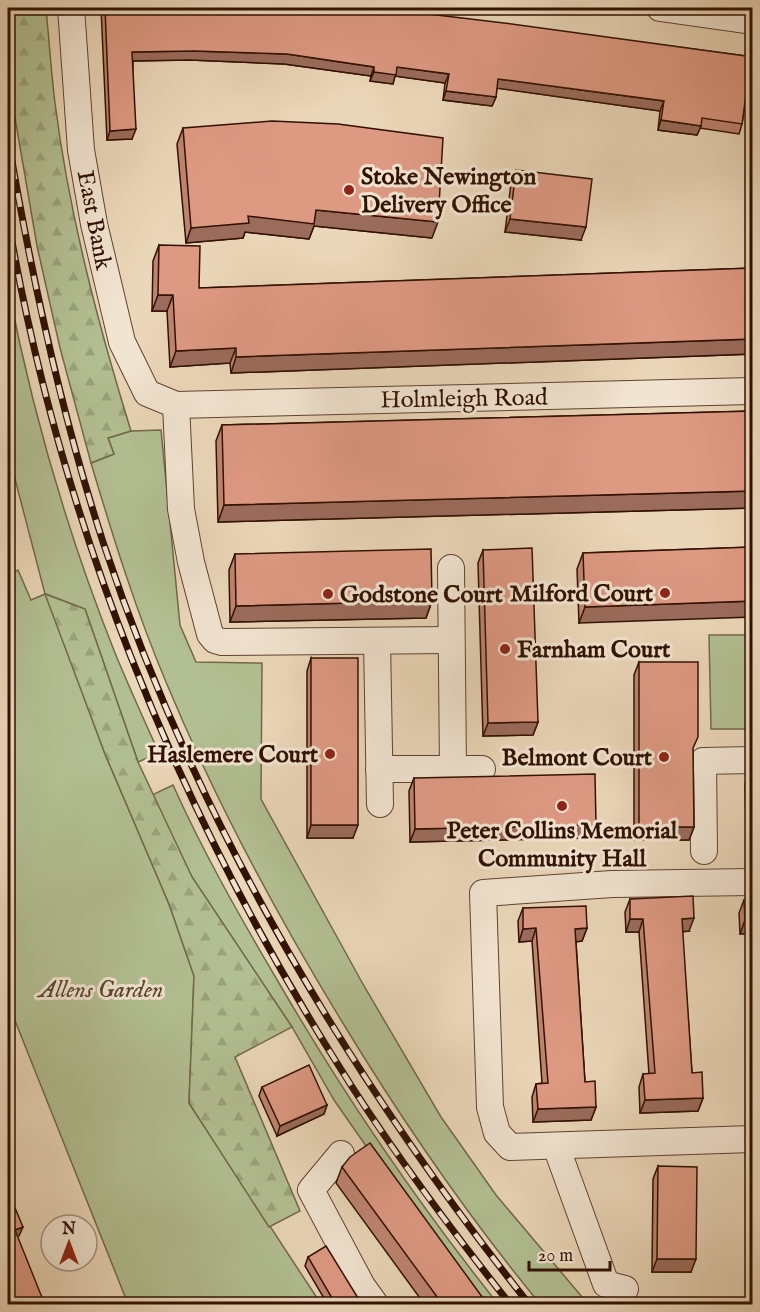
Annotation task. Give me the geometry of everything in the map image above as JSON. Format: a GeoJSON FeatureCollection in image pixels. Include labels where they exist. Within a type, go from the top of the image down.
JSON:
{"type":"FeatureCollection","features":[{"type":"Feature","properties":{"kind":"street","name":"East Bank"},"geometry":{"type":"LineString","coordinates":[[71,8],[81,150],[94,224],[122,342],[147,393],[176,405]]}},
{"type":"Feature","properties":{"kind":"street"},"geometry":{"type":"LineString","coordinates":[[660,8],[709,11],[753,21]]}},
{"type":"Feature","properties":{"kind":"street","name":"Holmleigh Road"},"geometry":{"type":"LineString","coordinates":[[176,405],[753,392]]}},
{"type":"Feature","properties":{"kind":"street"},"geometry":{"type":"LineString","coordinates":[[176,405],[182,509],[191,562],[210,634],[215,640],[222,642],[451,640]]}},
{"type":"Feature","properties":{"kind":"street"},"geometry":{"type":"LineString","coordinates":[[451,568],[453,769]]}},
{"type":"Feature","properties":{"kind":"street"},"geometry":{"type":"LineString","coordinates":[[377,641],[380,804]]}},
{"type":"Feature","properties":{"kind":"street"},"geometry":{"type":"LineString","coordinates":[[704,851],[703,754],[753,760]]}},
{"type":"Feature","properties":{"kind":"street"},"geometry":{"type":"LineString","coordinates":[[379,769],[482,769]]}},
{"type":"Feature","properties":{"kind":"street"},"geometry":{"type":"LineString","coordinates":[[753,882],[612,884],[483,892],[490,1107],[497,1133],[510,1147],[753,1139]]}},
{"type":"Feature","properties":{"kind":"street"},"geometry":{"type":"LineString","coordinates":[[556,1146],[606,1284],[625,1289]]}},
{"type":"Feature","properties":{"kind":"street"},"geometry":{"type":"LineString","coordinates":[[341,1154],[311,1190],[362,1286],[375,1305]]}},
{"type":"Feature","properties":{"kind":"green space"},"geometry":{"type":"Polygon","coordinates":[[[8,8],[46,8],[55,103],[76,227],[107,350],[131,431],[108,438],[114,454],[91,463],[60,348],[37,246],[8,77],[8,8]]]}},
{"type":"Feature","properties":{"kind":"green space","name":"Allens Garden"},"geometry":{"type":"Polygon","coordinates":[[[8,287],[28,380],[67,518],[115,653],[159,753],[138,762],[85,609],[46,594],[105,754],[169,904],[194,976],[189,1103],[321,1304],[128,1304],[99,1231],[99,1213],[92,1213],[8,1003],[8,575],[18,570],[31,600],[45,594],[8,452],[8,287]]]}},
{"type":"Feature","properties":{"kind":"green space"},"geometry":{"type":"Polygon","coordinates":[[[161,430],[180,625],[196,662],[262,663],[261,799],[364,986],[441,1117],[496,1195],[588,1304],[540,1304],[513,1270],[461,1201],[387,1094],[341,1020],[247,855],[185,726],[155,655],[126,574],[91,463],[114,454],[108,438],[131,431],[161,430]]]}},
{"type":"Feature","properties":{"kind":"green space"},"geometry":{"type":"Polygon","coordinates":[[[45,594],[85,609],[138,762],[192,877],[292,1027],[235,1057],[300,1211],[269,1227],[189,1103],[194,976],[169,904],[105,754],[45,594]]]}},
{"type":"Feature","properties":{"kind":"green space"},"geometry":{"type":"Polygon","coordinates":[[[709,635],[752,635],[752,729],[711,729],[709,635]]]}},
{"type":"Feature","properties":{"kind":"green space"},"geometry":{"type":"Polygon","coordinates":[[[173,785],[235,907],[327,1063],[409,1186],[498,1304],[476,1304],[334,1100],[292,1027],[192,877],[152,795],[173,785]]]}},
{"type":"Feature","properties":{"kind":"building"},"geometry":{"type":"Polygon","coordinates":[[[105,8],[378,8],[504,23],[753,57],[753,96],[746,95],[742,124],[702,118],[701,126],[661,120],[664,101],[498,79],[496,97],[446,91],[449,74],[397,67],[396,75],[374,72],[374,67],[287,54],[132,52],[136,129],[110,131],[105,8]]]}},
{"type":"Feature","properties":{"kind":"building"},"geometry":{"type":"Polygon","coordinates":[[[272,121],[338,124],[443,138],[438,222],[316,210],[314,224],[248,216],[249,223],[191,228],[183,128],[272,121]]]}},
{"type":"Feature","properties":{"kind":"building"},"geometry":{"type":"Polygon","coordinates":[[[516,170],[592,179],[586,227],[510,219],[516,170]]]}},
{"type":"Feature","properties":{"kind":"building"},"geometry":{"type":"Polygon","coordinates":[[[159,245],[200,246],[199,288],[753,268],[753,339],[236,357],[236,348],[176,351],[173,295],[158,295],[159,245]]]}},
{"type":"Feature","properties":{"kind":"building"},"geometry":{"type":"Polygon","coordinates":[[[753,411],[753,491],[224,505],[222,425],[753,411]]]}},
{"type":"Feature","properties":{"kind":"building","name":"Milford Court"},"geometry":{"type":"Polygon","coordinates":[[[753,547],[753,601],[585,607],[583,553],[753,547]]]}},
{"type":"Feature","properties":{"kind":"building","name":"Farnham Court"},"geometry":{"type":"Polygon","coordinates":[[[532,548],[538,722],[488,723],[483,550],[532,548]]]}},
{"type":"Feature","properties":{"kind":"building","name":"Godstone Court"},"geometry":{"type":"Polygon","coordinates":[[[431,549],[432,601],[236,606],[235,554],[431,549]]]}},
{"type":"Feature","properties":{"kind":"building","name":"Haslemere Court"},"geometry":{"type":"Polygon","coordinates":[[[311,658],[358,658],[358,825],[311,825],[311,658]]]}},
{"type":"Feature","properties":{"kind":"building","name":"Belmont Court"},"geometry":{"type":"Polygon","coordinates":[[[639,662],[698,662],[698,737],[693,748],[694,827],[639,827],[639,662]]]}},
{"type":"Feature","properties":{"kind":"building"},"geometry":{"type":"Polygon","coordinates":[[[753,770],[753,810],[751,810],[750,771],[753,770]]]}},
{"type":"Feature","properties":{"kind":"building"},"geometry":{"type":"Polygon","coordinates":[[[595,774],[596,825],[415,829],[414,778],[595,774]]]}},
{"type":"Feature","properties":{"kind":"building"},"geometry":{"type":"Polygon","coordinates":[[[693,896],[694,918],[682,919],[692,1073],[702,1072],[703,1098],[645,1100],[643,1074],[655,1073],[643,919],[630,919],[630,899],[693,896]]]}},
{"type":"Feature","properties":{"kind":"building"},"geometry":{"type":"Polygon","coordinates":[[[744,900],[753,900],[753,920],[745,920],[744,900]]]}},
{"type":"Feature","properties":{"kind":"building"},"geometry":{"type":"Polygon","coordinates":[[[586,906],[587,928],[575,929],[585,1082],[595,1081],[596,1107],[538,1109],[536,1084],[548,1083],[536,928],[523,929],[523,908],[586,906]]]}},
{"type":"Feature","properties":{"kind":"building"},"geometry":{"type":"Polygon","coordinates":[[[309,1065],[327,1105],[280,1126],[262,1087],[309,1065]]]}},
{"type":"Feature","properties":{"kind":"building"},"geometry":{"type":"Polygon","coordinates":[[[370,1143],[488,1305],[443,1305],[342,1167],[350,1157],[370,1143]]]}},
{"type":"Feature","properties":{"kind":"building"},"geometry":{"type":"Polygon","coordinates":[[[658,1166],[697,1167],[696,1259],[657,1259],[658,1166]]]}},
{"type":"Feature","properties":{"kind":"building"},"geometry":{"type":"Polygon","coordinates":[[[8,1191],[23,1227],[15,1230],[45,1305],[8,1305],[8,1191]]]}},
{"type":"Feature","properties":{"kind":"building"},"geometry":{"type":"Polygon","coordinates":[[[326,1246],[358,1298],[347,1305],[336,1305],[308,1257],[326,1246]]]}},
{"type":"Feature","properties":{"kind":"railway"},"geometry":{"type":"LineString","coordinates":[[8,138],[26,240],[73,442],[103,542],[140,645],[183,746],[230,845],[283,942],[339,1036],[399,1128],[529,1304]]}},
{"type":"Feature","properties":{"kind":"railway"},"geometry":{"type":"LineString","coordinates":[[8,219],[30,331],[58,441],[92,550],[131,657],[175,762],[224,865],[278,965],[337,1063],[420,1186],[510,1304]]}},
{"type":"Feature","properties":{"kind":"place","name":"Stoke Newington Delivery Office"},"geometry":{"type":"Point","coordinates":[349,190]}},
{"type":"Feature","properties":{"kind":"place","name":"Milford Court"},"geometry":{"type":"Point","coordinates":[665,593]}},
{"type":"Feature","properties":{"kind":"place","name":"Godstone Court"},"geometry":{"type":"Point","coordinates":[328,594]}},
{"type":"Feature","properties":{"kind":"place","name":"Farnham Court"},"geometry":{"type":"Point","coordinates":[505,649]}},
{"type":"Feature","properties":{"kind":"place","name":"Haslemere Court"},"geometry":{"type":"Point","coordinates":[330,754]}},
{"type":"Feature","properties":{"kind":"place","name":"Belmont Court"},"geometry":{"type":"Point","coordinates":[664,757]}},
{"type":"Feature","properties":{"kind":"place","name":"Peter Collins Memorial Community Hall"},"geometry":{"type":"Point","coordinates":[562,806]}}]}
